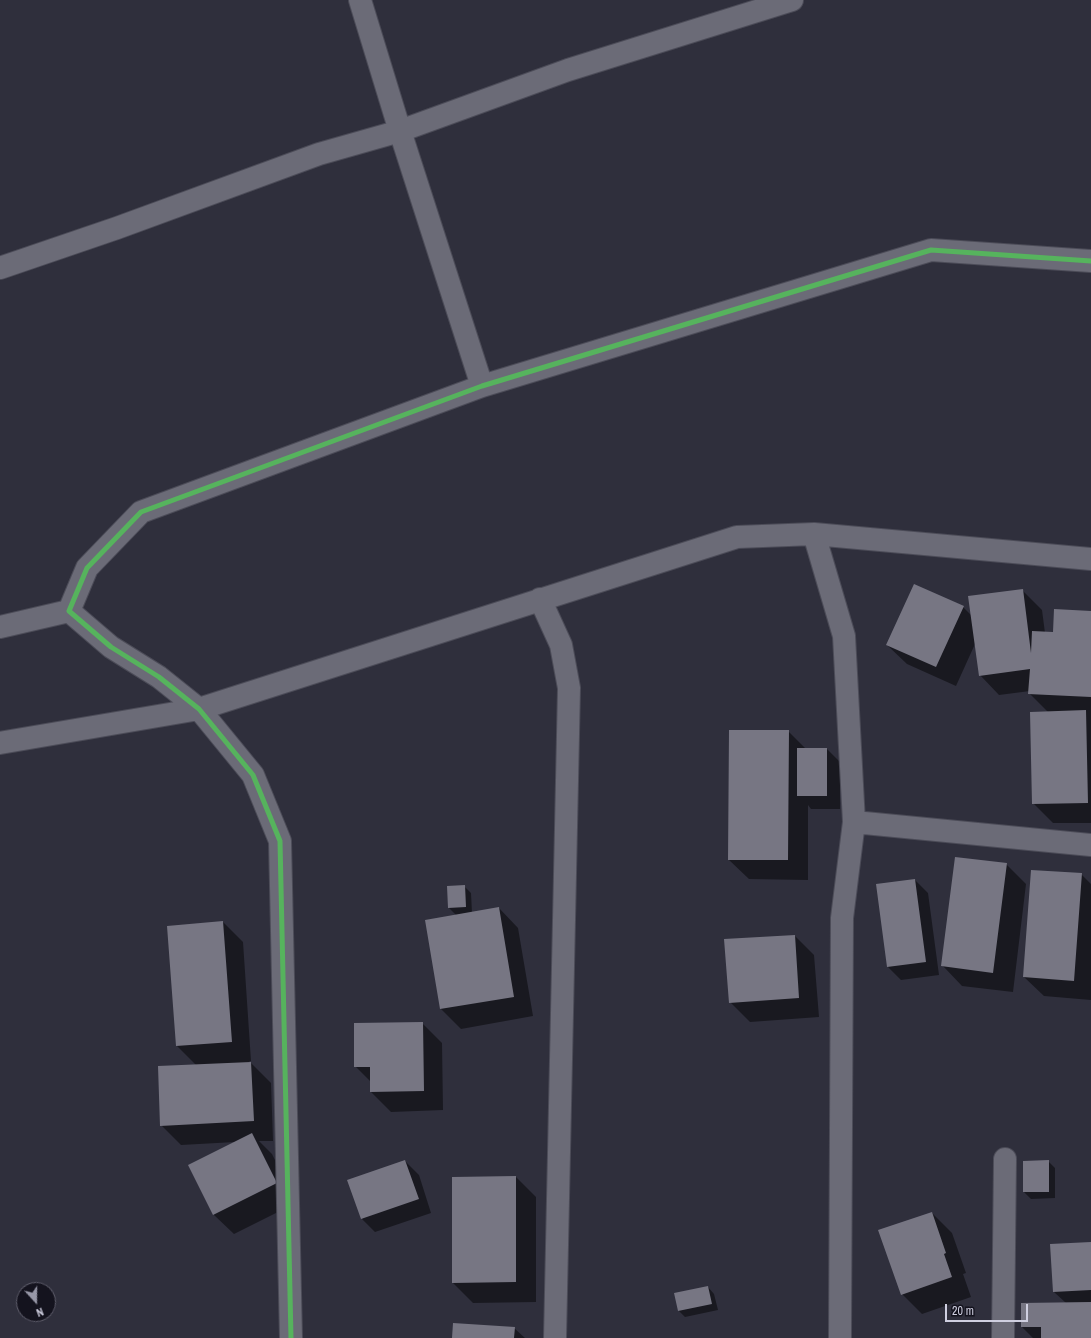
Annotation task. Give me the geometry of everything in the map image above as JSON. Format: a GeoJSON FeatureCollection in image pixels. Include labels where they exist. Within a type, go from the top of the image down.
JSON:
{"type":"FeatureCollection","features":[{"type":"Feature","properties":{"kind":"street"},"geometry":{"type":"LineString","coordinates":[[360,0],[400,131],[482,386]]}},
{"type":"Feature","properties":{"kind":"street"},"geometry":{"type":"LineString","coordinates":[[0,268],[117,228],[319,154],[400,131],[568,70],[792,0]]}},
{"type":"Feature","properties":{"kind":"street"},"geometry":{"type":"LineString","coordinates":[[69,611],[87,568],[141,512],[482,386],[931,250],[1091,261]]}},
{"type":"Feature","properties":{"kind":"street"},"geometry":{"type":"LineString","coordinates":[[0,743],[199,709],[737,537],[814,534],[1091,559]]}},
{"type":"Feature","properties":{"kind":"street"},"geometry":{"type":"LineString","coordinates":[[814,534],[844,636],[854,822],[842,918],[840,1338]]}},
{"type":"Feature","properties":{"kind":"street"},"geometry":{"type":"LineString","coordinates":[[540,599],[560,644],[569,688],[555,1338]]}},
{"type":"Feature","properties":{"kind":"street"},"geometry":{"type":"LineString","coordinates":[[0,627],[69,611]]}},
{"type":"Feature","properties":{"kind":"street"},"geometry":{"type":"LineString","coordinates":[[69,611],[111,647],[159,677],[199,709],[253,775],[280,841],[291,1338]]}},
{"type":"Feature","properties":{"kind":"street"},"geometry":{"type":"LineString","coordinates":[[854,822],[1091,845]]}},
{"type":"Feature","properties":{"kind":"street"},"geometry":{"type":"LineString","coordinates":[[1003,1338],[1005,1159]]}},
{"type":"Feature","properties":{"kind":"building"},"geometry":{"type":"Polygon","coordinates":[[[914,584],[964,606],[936,667],[886,645],[914,584]]]}},
{"type":"Feature","properties":{"kind":"building"},"geometry":{"type":"Polygon","coordinates":[[[1023,589],[1031,653],[1032,631],[1053,632],[1054,609],[1091,611],[1091,697],[1028,694],[1030,669],[979,676],[968,596],[1023,589]]]}},
{"type":"Feature","properties":{"kind":"building"},"geometry":{"type":"Polygon","coordinates":[[[1086,710],[1088,803],[1032,804],[1030,712],[1086,710]]]}},
{"type":"Feature","properties":{"kind":"building"},"geometry":{"type":"Polygon","coordinates":[[[729,730],[789,730],[788,860],[728,860],[729,730]]]}},
{"type":"Feature","properties":{"kind":"building"},"geometry":{"type":"Polygon","coordinates":[[[797,748],[827,748],[827,796],[797,796],[797,748]]]}},
{"type":"Feature","properties":{"kind":"building"},"geometry":{"type":"Polygon","coordinates":[[[955,857],[1007,863],[993,973],[941,966],[955,857]]]}},
{"type":"Feature","properties":{"kind":"building"},"geometry":{"type":"Polygon","coordinates":[[[1031,870],[1082,873],[1074,981],[1023,977],[1031,870]]]}},
{"type":"Feature","properties":{"kind":"building"},"geometry":{"type":"Polygon","coordinates":[[[915,879],[926,962],[887,967],[876,884],[915,879]]]}},
{"type":"Feature","properties":{"kind":"building"},"geometry":{"type":"Polygon","coordinates":[[[465,885],[466,907],[448,908],[447,886],[465,885]]]}},
{"type":"Feature","properties":{"kind":"building"},"geometry":{"type":"Polygon","coordinates":[[[499,907],[514,997],[440,1009],[425,920],[499,907]]]}},
{"type":"Feature","properties":{"kind":"building"},"geometry":{"type":"Polygon","coordinates":[[[223,921],[232,1042],[176,1046],[167,926],[223,921]]]}},
{"type":"Feature","properties":{"kind":"building"},"geometry":{"type":"Polygon","coordinates":[[[795,935],[799,998],[729,1003],[724,939],[795,935]]]}},
{"type":"Feature","properties":{"kind":"building"},"geometry":{"type":"Polygon","coordinates":[[[423,1022],[424,1091],[370,1092],[370,1067],[354,1067],[354,1023],[423,1022]]]}},
{"type":"Feature","properties":{"kind":"building"},"geometry":{"type":"Polygon","coordinates":[[[251,1062],[254,1121],[160,1126],[158,1066],[251,1062]]]}},
{"type":"Feature","properties":{"kind":"building"},"geometry":{"type":"Polygon","coordinates":[[[252,1133],[277,1183],[213,1215],[188,1165],[252,1133]]]}},
{"type":"Feature","properties":{"kind":"building"},"geometry":{"type":"Polygon","coordinates":[[[405,1160],[419,1199],[361,1219],[347,1180],[405,1160]]]}},
{"type":"Feature","properties":{"kind":"building"},"geometry":{"type":"Polygon","coordinates":[[[1049,1160],[1049,1192],[1023,1192],[1023,1161],[1049,1160]]]}},
{"type":"Feature","properties":{"kind":"building"},"geometry":{"type":"Polygon","coordinates":[[[516,1176],[516,1282],[452,1283],[452,1177],[516,1176]]]}},
{"type":"Feature","properties":{"kind":"building"},"geometry":{"type":"Polygon","coordinates":[[[932,1212],[946,1253],[944,1254],[952,1277],[901,1295],[878,1230],[932,1212]]]}},
{"type":"Feature","properties":{"kind":"building"},"geometry":{"type":"Polygon","coordinates":[[[1091,1242],[1091,1290],[1053,1292],[1050,1244],[1091,1242]]]}},
{"type":"Feature","properties":{"kind":"building"},"geometry":{"type":"Polygon","coordinates":[[[708,1286],[712,1304],[678,1311],[674,1293],[708,1286]]]}},
{"type":"Feature","properties":{"kind":"building"},"geometry":{"type":"Polygon","coordinates":[[[1091,1302],[1091,1338],[1041,1338],[1041,1327],[1021,1327],[1021,1303],[1091,1302]]]}},
{"type":"Feature","properties":{"kind":"building"},"geometry":{"type":"Polygon","coordinates":[[[453,1323],[515,1327],[514,1338],[452,1338],[453,1323]]]}},
{"type":"Feature","properties":{"kind":"cycle path"},"geometry":{"type":"LineString","coordinates":[[291,1338],[280,841],[253,775],[199,709],[159,677],[111,647],[69,611],[87,568],[141,512],[482,386],[931,250],[1091,261]]}}]}
